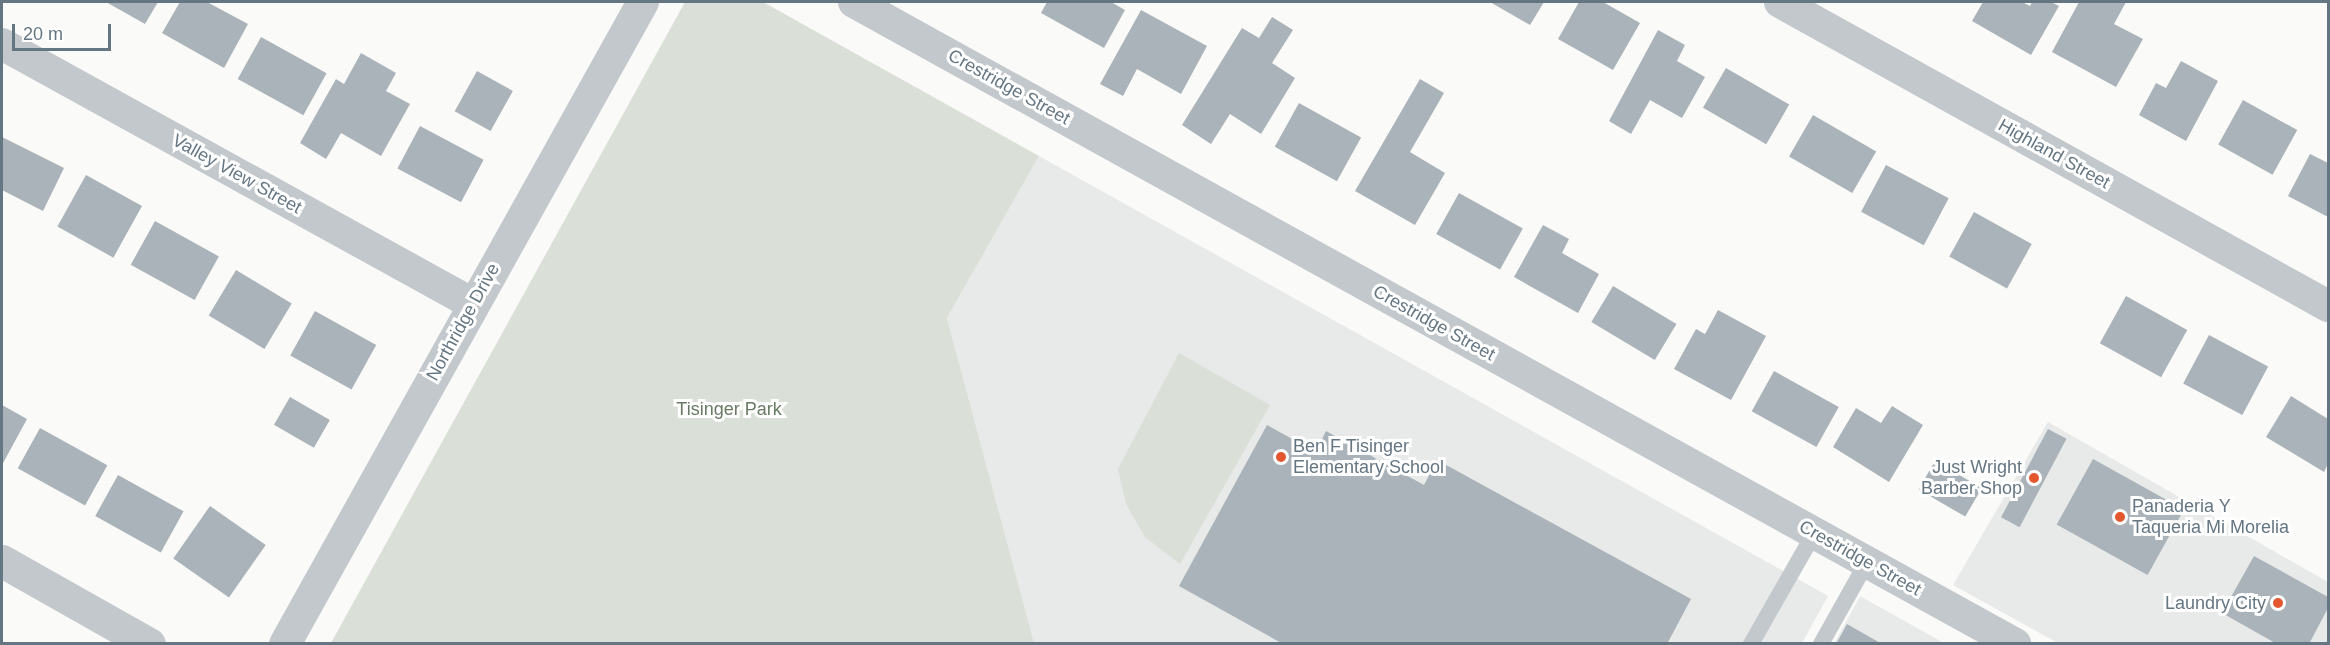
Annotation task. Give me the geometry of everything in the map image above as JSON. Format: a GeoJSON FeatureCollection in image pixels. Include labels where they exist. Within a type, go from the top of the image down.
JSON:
{"type":"FeatureCollection","features":[{"type":"Feature","properties":{"kind":"street","name":"Northridge Drive"},"geometry":{"type":"LineString","coordinates":[[285,644],[643,2]]}},
{"type":"Feature","properties":{"kind":"street","name":"Crestridge Street"},"geometry":{"type":"LineString","coordinates":[[854,2],[2015,644]]}},
{"type":"Feature","properties":{"kind":"street","name":"Highland Street"},"geometry":{"type":"LineString","coordinates":[[1780,2],[2328,306]]}},
{"type":"Feature","properties":{"kind":"street","name":"Valley View Street"},"geometry":{"type":"LineString","coordinates":[[2,44],[473,304]]}},
{"type":"Feature","properties":{"kind":"street"},"geometry":{"type":"LineString","coordinates":[[2,561],[149,644]]}},
{"type":"Feature","properties":{"kind":"lane"},"geometry":{"type":"LineString","coordinates":[[1751,644],[1815,532]]}},
{"type":"Feature","properties":{"kind":"lane"},"geometry":{"type":"LineString","coordinates":[[1821,644],[1867,562]]}},
{"type":"Feature","properties":{"kind":"shaded area","name":"Ben F Tisinger Elementary School"},"geometry":{"type":"Polygon","coordinates":[[[1039,156],[1828,596],[1802,643],[1034,643],[947,318],[1039,156]]]}},
{"type":"Feature","properties":{"kind":"shaded area"},"geometry":{"type":"Polygon","coordinates":[[[2048,422],[2328,582],[2328,643],[2058,643],[1953,585],[2048,422]]]}},
{"type":"Feature","properties":{"kind":"shaded area"},"geometry":{"type":"Polygon","coordinates":[[[1860,596],[1944,643],[1834,644],[1860,596]]]}},
{"type":"Feature","properties":{"kind":"green space","name":"Tisinger Park"},"geometry":{"type":"Polygon","coordinates":[[[685,2],[763,2],[1039,156],[947,318],[1034,643],[331,643],[685,2]]]}},
{"type":"Feature","properties":{"kind":"green space"},"geometry":{"type":"Polygon","coordinates":[[[1179,353],[1270,405],[1180,564],[1145,537],[1126,504],[1118,469],[1179,353]]]}},
{"type":"Feature","properties":{"kind":"building"},"geometry":{"type":"Polygon","coordinates":[[[106,2],[158,2],[145,24],[106,2]]]}},
{"type":"Feature","properties":{"kind":"building"},"geometry":{"type":"Polygon","coordinates":[[[180,2],[207,2],[248,24],[224,68],[162,33],[180,2]]]}},
{"type":"Feature","properties":{"kind":"building"},"geometry":{"type":"Polygon","coordinates":[[[1047,2],[1111,2],[1125,10],[1104,48],[1041,13],[1047,2]]]}},
{"type":"Feature","properties":{"kind":"building"},"geometry":{"type":"Polygon","coordinates":[[[1490,2],[1544,2],[1530,25],[1490,2]]]}},
{"type":"Feature","properties":{"kind":"building"},"geometry":{"type":"Polygon","coordinates":[[[1579,2],[1603,2],[1640,23],[1613,70],[1558,39],[1579,2]]]}},
{"type":"Feature","properties":{"kind":"building"},"geometry":{"type":"Polygon","coordinates":[[[1983,2],[2022,2],[2030,6],[2032,2],[2051,2],[2059,6],[2031,55],[1972,21],[1983,2]]]}},
{"type":"Feature","properties":{"kind":"building"},"geometry":{"type":"Polygon","coordinates":[[[2079,2],[2126,2],[2114,24],[2143,39],[2116,87],[2052,52],[2079,2]]]}},
{"type":"Feature","properties":{"kind":"building"},"geometry":{"type":"Polygon","coordinates":[[[1141,10],[1207,46],[1181,94],[1137,69],[1123,96],[1100,84],[1141,10]]]}},
{"type":"Feature","properties":{"kind":"building"},"geometry":{"type":"Polygon","coordinates":[[[1272,17],[1293,30],[1272,63],[1295,78],[1261,134],[1230,114],[1211,144],[1182,125],[1242,28],[1259,38],[1272,17]]]}},
{"type":"Feature","properties":{"kind":"building"},"geometry":{"type":"Polygon","coordinates":[[[1658,30],[1685,45],[1677,61],[1705,77],[1682,118],[1650,100],[1631,134],[1609,121],[1658,30]]]}},
{"type":"Feature","properties":{"kind":"building"},"geometry":{"type":"Polygon","coordinates":[[[261,37],[327,73],[303,115],[238,79],[261,37]]]}},
{"type":"Feature","properties":{"kind":"building"},"geometry":{"type":"Polygon","coordinates":[[[361,53],[396,73],[386,91],[410,104],[381,156],[341,133],[326,159],[300,143],[336,79],[344,84],[361,53]]]}},
{"type":"Feature","properties":{"kind":"building"},"geometry":{"type":"Polygon","coordinates":[[[2181,61],[2218,81],[2186,141],[2139,115],[2156,83],[2166,88],[2181,61]]]}},
{"type":"Feature","properties":{"kind":"building"},"geometry":{"type":"Polygon","coordinates":[[[1726,68],[1789,104],[1766,144],[1703,108],[1726,68]]]}},
{"type":"Feature","properties":{"kind":"building"},"geometry":{"type":"Polygon","coordinates":[[[477,71],[513,91],[491,131],[455,111],[477,71]]]}},
{"type":"Feature","properties":{"kind":"building"},"geometry":{"type":"Polygon","coordinates":[[[1420,79],[1444,93],[1410,152],[1445,173],[1415,225],[1355,191],[1420,79]]]}},
{"type":"Feature","properties":{"kind":"building"},"geometry":{"type":"Polygon","coordinates":[[[2243,100],[2297,130],[2273,175],[2218,145],[2243,100]]]}},
{"type":"Feature","properties":{"kind":"building"},"geometry":{"type":"Polygon","coordinates":[[[1299,103],[1361,137],[1337,181],[1275,147],[1299,103]]]}},
{"type":"Feature","properties":{"kind":"building"},"geometry":{"type":"Polygon","coordinates":[[[1813,115],[1876,152],[1852,193],[1789,157],[1813,115]]]}},
{"type":"Feature","properties":{"kind":"building"},"geometry":{"type":"Polygon","coordinates":[[[420,126],[484,160],[461,202],[397,168],[420,126]]]}},
{"type":"Feature","properties":{"kind":"building"},"geometry":{"type":"Polygon","coordinates":[[[2,137],[64,168],[43,211],[2,190],[2,137]]]}},
{"type":"Feature","properties":{"kind":"building"},"geometry":{"type":"Polygon","coordinates":[[[2310,154],[2328,163],[2328,217],[2288,196],[2310,154]]]}},
{"type":"Feature","properties":{"kind":"building"},"geometry":{"type":"Polygon","coordinates":[[[1886,165],[1949,198],[1924,245],[1861,212],[1886,165]]]}},
{"type":"Feature","properties":{"kind":"building"},"geometry":{"type":"Polygon","coordinates":[[[86,175],[142,206],[113,258],[57,227],[86,175]]]}},
{"type":"Feature","properties":{"kind":"building"},"geometry":{"type":"Polygon","coordinates":[[[1459,193],[1523,228],[1500,269],[1436,234],[1459,193]]]}},
{"type":"Feature","properties":{"kind":"building"},"geometry":{"type":"Polygon","coordinates":[[[1974,212],[2032,244],[2007,289],[1949,257],[1974,212]]]}},
{"type":"Feature","properties":{"kind":"building"},"geometry":{"type":"Polygon","coordinates":[[[155,221],[219,256],[195,300],[131,265],[155,221]]]}},
{"type":"Feature","properties":{"kind":"building"},"geometry":{"type":"Polygon","coordinates":[[[1543,225],[1569,239],[1562,253],[1599,274],[1578,313],[1514,277],[1543,225]]]}},
{"type":"Feature","properties":{"kind":"building"},"geometry":{"type":"Polygon","coordinates":[[[236,270],[292,303],[264,349],[209,315],[236,270]]]}},
{"type":"Feature","properties":{"kind":"building"},"geometry":{"type":"Polygon","coordinates":[[[1613,286],[1676,324],[1655,360],[1591,322],[1613,286]]]}},
{"type":"Feature","properties":{"kind":"building"},"geometry":{"type":"Polygon","coordinates":[[[2126,296],[2187,330],[2161,377],[2100,343],[2126,296]]]}},
{"type":"Feature","properties":{"kind":"building"},"geometry":{"type":"Polygon","coordinates":[[[1718,310],[1766,336],[1731,400],[1674,369],[1696,329],[1705,334],[1718,310]]]}},
{"type":"Feature","properties":{"kind":"building"},"geometry":{"type":"Polygon","coordinates":[[[315,311],[376,345],[351,390],[290,356],[315,311]]]}},
{"type":"Feature","properties":{"kind":"building"},"geometry":{"type":"Polygon","coordinates":[[[2209,335],[2268,366],[2242,415],[2183,384],[2209,335]]]}},
{"type":"Feature","properties":{"kind":"building"},"geometry":{"type":"Polygon","coordinates":[[[1774,371],[1839,407],[1816,447],[1752,411],[1774,371]]]}},
{"type":"Feature","properties":{"kind":"building"},"geometry":{"type":"Polygon","coordinates":[[[2291,396],[2328,419],[2328,464],[2324,472],[2266,437],[2291,396]]]}},
{"type":"Feature","properties":{"kind":"building"},"geometry":{"type":"Polygon","coordinates":[[[290,397],[330,420],[314,448],[274,425],[290,397]]]}},
{"type":"Feature","properties":{"kind":"building"},"geometry":{"type":"Polygon","coordinates":[[[2,405],[27,419],[2,465],[2,405]]]}},
{"type":"Feature","properties":{"kind":"building"},"geometry":{"type":"Polygon","coordinates":[[[1892,406],[1923,425],[1889,482],[1833,447],[1856,408],[1881,423],[1892,406]]]}},
{"type":"Feature","properties":{"kind":"building"},"geometry":{"type":"Polygon","coordinates":[[[1267,425],[1316,452],[1326,431],[1424,485],[1437,460],[1691,599],[1667,644],[1283,644],[1179,586],[1267,425]]]}},
{"type":"Feature","properties":{"kind":"building"},"geometry":{"type":"Polygon","coordinates":[[[40,428],[107,465],[85,506],[18,468],[40,428]]]}},
{"type":"Feature","properties":{"kind":"building","name":"Just Wright Barber Shop"},"geometry":{"type":"Polygon","coordinates":[[[2048,429],[2067,439],[2020,527],[2001,517],[2048,429]]]}},
{"type":"Feature","properties":{"kind":"building","name":"Panaderia Y Taqueria Mi Morelia"},"geometry":{"type":"Polygon","coordinates":[[[2093,459],[2184,509],[2148,575],[2057,525],[2093,459]]]}},
{"type":"Feature","properties":{"kind":"building"},"geometry":{"type":"Polygon","coordinates":[[[1935,461],[1982,488],[1965,517],[1918,490],[1935,461]]]}},
{"type":"Feature","properties":{"kind":"building"},"geometry":{"type":"Polygon","coordinates":[[[118,475],[184,511],[161,552],[95,516],[118,475]]]}},
{"type":"Feature","properties":{"kind":"building"},"geometry":{"type":"Polygon","coordinates":[[[210,506],[266,545],[229,597],[173,558],[210,506]]]}},
{"type":"Feature","properties":{"kind":"building","name":"Laundry City"},"geometry":{"type":"Polygon","coordinates":[[[2254,556],[2328,597],[2328,608],[2309,644],[2277,644],[2222,613],[2254,556]]]}},
{"type":"Feature","properties":{"kind":"building"},"geometry":{"type":"Polygon","coordinates":[[[1847,624],[1882,644],[1836,644],[1847,624]]]}},
{"type":"Feature","properties":{"kind":"place","name":"Ben F Tisinger Elementary School"},"geometry":{"type":"Point","coordinates":[1281,457]}},
{"type":"Feature","properties":{"kind":"place","name":"Just Wright Barber Shop"},"geometry":{"type":"Point","coordinates":[2034,478]}},
{"type":"Feature","properties":{"kind":"place","name":"Panaderia Y Taqueria Mi Morelia"},"geometry":{"type":"Point","coordinates":[2120,517]}},
{"type":"Feature","properties":{"kind":"place","name":"Laundry City"},"geometry":{"type":"Point","coordinates":[2278,603]}}]}
